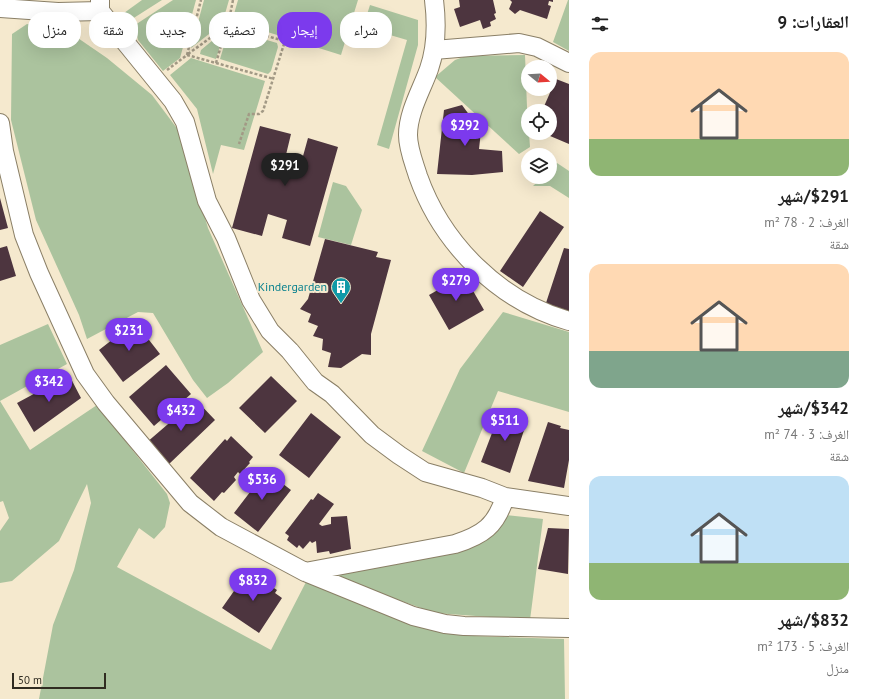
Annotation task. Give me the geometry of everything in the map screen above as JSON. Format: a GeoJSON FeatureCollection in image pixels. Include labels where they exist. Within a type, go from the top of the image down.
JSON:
{"type":"FeatureCollection","features":[{"type":"Feature","properties":{"kind":"street"},"geometry":{"type":"LineString","coordinates":[[434,0],[436,32],[434,50],[413,110],[408,135],[411,154],[427,198],[448,234],[475,266],[490,280],[518,300],[545,313],[569,321]]}},
{"type":"Feature","properties":{"kind":"street"},"geometry":{"type":"LineString","coordinates":[[0,8],[58,12],[100,5],[173,101],[185,122],[207,201],[226,238],[251,300],[270,331],[290,351],[315,382],[332,394],[372,435],[424,472],[482,488],[505,497],[569,506]]}},
{"type":"Feature","properties":{"kind":"street"},"geometry":{"type":"LineString","coordinates":[[434,50],[519,43],[537,47],[569,63]]}},
{"type":"Feature","properties":{"kind":"street"},"geometry":{"type":"LineString","coordinates":[[0,123],[4,151],[24,234],[39,273],[85,374],[190,503],[221,527],[304,572],[413,616],[445,624],[569,628]]}},
{"type":"Feature","properties":{"kind":"street"},"geometry":{"type":"LineString","coordinates":[[304,572],[455,544],[469,540],[482,533],[494,522],[501,510],[505,497]]}},
{"type":"Feature","properties":{"kind":"path"},"geometry":{"type":"LineString","coordinates":[[187,55],[200,0]]}},
{"type":"Feature","properties":{"kind":"path"},"geometry":{"type":"LineString","coordinates":[[230,12],[233,0]]}},
{"type":"Feature","properties":{"kind":"path"},"geometry":{"type":"LineString","coordinates":[[239,144],[249,114],[259,114],[263,111],[284,44],[281,40],[269,36]]}},
{"type":"Feature","properties":{"kind":"path"},"geometry":{"type":"LineString","coordinates":[[166,71],[209,38]]}},
{"type":"Feature","properties":{"kind":"path"},"geometry":{"type":"LineString","coordinates":[[216,63],[221,48]]}},
{"type":"Feature","properties":{"kind":"path"},"geometry":{"type":"LineString","coordinates":[[187,55],[274,79]]}},
{"type":"Feature","properties":{"kind":"green space"},"geometry":{"type":"Polygon","coordinates":[[[142,0],[162,0],[138,15],[138,12],[125,12],[142,0]]]}},
{"type":"Feature","properties":{"kind":"green space"},"geometry":{"type":"Polygon","coordinates":[[[173,0],[196,0],[193,12],[155,12],[173,0]]]}},
{"type":"Feature","properties":{"kind":"green space"},"geometry":{"type":"Polygon","coordinates":[[[204,0],[229,0],[226,12],[209,12],[209,34],[201,40],[201,12],[204,0]]]}},
{"type":"Feature","properties":{"kind":"green space"},"geometry":{"type":"Polygon","coordinates":[[[238,0],[358,0],[354,12],[340,12],[340,48],[343,48],[341,55],[319,48],[332,48],[332,12],[277,12],[277,35],[269,33],[269,12],[235,12],[238,0]]]}},
{"type":"Feature","properties":{"kind":"green space"},"geometry":{"type":"Polygon","coordinates":[[[569,0],[569,51],[553,42],[569,0]]]}},
{"type":"Feature","properties":{"kind":"green space"},"geometry":{"type":"Polygon","coordinates":[[[370,5],[418,20],[418,45],[389,149],[377,145],[407,40],[392,36],[392,12],[368,12],[370,5]]]}},
{"type":"Feature","properties":{"kind":"green space"},"geometry":{"type":"Polygon","coordinates":[[[146,18],[146,48],[183,48],[180,58],[163,71],[138,40],[138,23],[146,18]]]}},
{"type":"Feature","properties":{"kind":"green space"},"geometry":{"type":"Polygon","coordinates":[[[28,24],[28,48],[81,48],[81,40],[89,46],[89,48],[92,48],[107,58],[152,95],[179,131],[208,228],[263,352],[228,383],[207,398],[193,380],[153,313],[138,312],[87,339],[79,315],[36,220],[11,120],[12,34],[28,24]]]}},
{"type":"Feature","properties":{"kind":"green space"},"geometry":{"type":"Polygon","coordinates":[[[269,41],[277,43],[278,48],[271,71],[268,74],[220,59],[223,48],[269,48],[269,41]]]}},
{"type":"Feature","properties":{"kind":"green space"},"geometry":{"type":"Polygon","coordinates":[[[209,43],[209,48],[219,48],[216,59],[200,54],[201,50],[209,43]]]}},
{"type":"Feature","properties":{"kind":"green space"},"geometry":{"type":"Polygon","coordinates":[[[525,55],[525,60],[521,60],[521,96],[527,96],[527,104],[521,104],[521,140],[530,140],[530,147],[521,148],[521,153],[519,154],[435,77],[455,60],[466,56],[525,55]]]}},
{"type":"Feature","properties":{"kind":"green space"},"geometry":{"type":"Polygon","coordinates":[[[191,58],[265,81],[244,150],[221,145],[213,174],[197,109],[170,75],[191,58]]]}},
{"type":"Feature","properties":{"kind":"green space"},"geometry":{"type":"Polygon","coordinates":[[[557,163],[569,171],[569,198],[550,186],[533,186],[535,184],[557,184],[557,163]]]}},
{"type":"Feature","properties":{"kind":"green space"},"geometry":{"type":"Polygon","coordinates":[[[333,182],[346,186],[362,210],[351,245],[318,237],[333,182]]]}},
{"type":"Feature","properties":{"kind":"green space"},"geometry":{"type":"Polygon","coordinates":[[[503,312],[569,332],[569,412],[498,391],[464,473],[422,451],[460,369],[503,312]]]}},
{"type":"Feature","properties":{"kind":"green space"},"geometry":{"type":"Polygon","coordinates":[[[48,324],[67,364],[0,401],[0,345],[48,324]]]}},
{"type":"Feature","properties":{"kind":"green space"},"geometry":{"type":"Polygon","coordinates":[[[0,401],[30,450],[97,405],[167,494],[170,503],[165,527],[154,539],[139,528],[117,567],[271,650],[306,582],[424,628],[474,636],[564,639],[565,699],[39,699],[53,625],[74,570],[91,503],[87,484],[59,541],[12,581],[0,583],[0,531],[9,518],[3,501],[0,502],[0,401]]]}},
{"type":"Feature","properties":{"kind":"green space"},"geometry":{"type":"Polygon","coordinates":[[[505,515],[543,519],[530,620],[435,613],[343,580],[337,575],[429,555],[505,515]]]}},
{"type":"Feature","properties":{"kind":"building"},"geometry":{"type":"Polygon","coordinates":[[[459,0],[493,0],[496,19],[490,22],[491,26],[483,29],[480,20],[460,27],[454,9],[460,7],[459,0]]]}},
{"type":"Feature","properties":{"kind":"building"},"geometry":{"type":"Polygon","coordinates":[[[510,0],[553,0],[553,2],[549,1],[548,5],[551,6],[547,19],[520,10],[515,14],[509,9],[512,2],[510,0]]]}},
{"type":"Feature","properties":{"kind":"building"},"geometry":{"type":"Polygon","coordinates":[[[557,79],[569,84],[569,144],[557,139],[557,104],[545,104],[549,96],[557,96],[557,79]]]}},
{"type":"Feature","properties":{"kind":"building"},"geometry":{"type":"Polygon","coordinates":[[[462,105],[481,131],[479,149],[502,151],[503,172],[472,175],[437,174],[444,110],[462,105]]]}},
{"type":"Feature","properties":{"kind":"building"},"geometry":{"type":"Polygon","coordinates":[[[260,126],[291,134],[284,163],[300,167],[308,138],[338,147],[310,246],[282,238],[287,220],[268,214],[262,236],[232,228],[260,126]]]}},
{"type":"Feature","properties":{"kind":"building"},"geometry":{"type":"Polygon","coordinates":[[[0,198],[8,228],[0,230],[0,198]]]}},
{"type":"Feature","properties":{"kind":"building"},"geometry":{"type":"Polygon","coordinates":[[[540,211],[564,227],[523,287],[500,271],[540,211]]]}},
{"type":"Feature","properties":{"kind":"building","name":"Kindergarden"},"geometry":{"type":"Polygon","coordinates":[[[325,239],[378,252],[376,257],[391,260],[371,334],[371,355],[362,354],[341,368],[328,367],[331,353],[322,350],[323,339],[313,336],[318,326],[308,322],[311,314],[300,309],[308,299],[325,239]]]}},
{"type":"Feature","properties":{"kind":"building"},"geometry":{"type":"Polygon","coordinates":[[[7,246],[16,276],[0,281],[0,248],[7,246]]]}},
{"type":"Feature","properties":{"kind":"building"},"geometry":{"type":"Polygon","coordinates":[[[564,248],[569,249],[569,314],[545,306],[564,248]]]}},
{"type":"Feature","properties":{"kind":"building"},"geometry":{"type":"Polygon","coordinates":[[[464,275],[484,310],[449,330],[429,295],[464,275]]]}},
{"type":"Feature","properties":{"kind":"building"},"geometry":{"type":"Polygon","coordinates":[[[135,322],[160,354],[123,382],[99,350],[135,322]]]}},
{"type":"Feature","properties":{"kind":"building"},"geometry":{"type":"Polygon","coordinates":[[[166,365],[191,394],[154,426],[129,397],[166,365]]]}},
{"type":"Feature","properties":{"kind":"building"},"geometry":{"type":"Polygon","coordinates":[[[69,375],[81,398],[34,432],[17,403],[69,375]]]}},
{"type":"Feature","properties":{"kind":"building"},"geometry":{"type":"Polygon","coordinates":[[[271,376],[297,401],[265,433],[239,408],[271,376]]]}},
{"type":"Feature","properties":{"kind":"building"},"geometry":{"type":"Polygon","coordinates":[[[196,400],[215,420],[168,465],[146,443],[196,400]]]}},
{"type":"Feature","properties":{"kind":"building"},"geometry":{"type":"Polygon","coordinates":[[[500,412],[515,417],[517,414],[528,418],[510,473],[481,462],[500,412]]]}},
{"type":"Feature","properties":{"kind":"building"},"geometry":{"type":"Polygon","coordinates":[[[311,413],[341,437],[309,478],[279,455],[311,413]]]}},
{"type":"Feature","properties":{"kind":"building"},"geometry":{"type":"Polygon","coordinates":[[[548,422],[561,426],[560,428],[569,430],[569,460],[564,488],[528,481],[548,422]]]}},
{"type":"Feature","properties":{"kind":"building"},"geometry":{"type":"Polygon","coordinates":[[[231,436],[253,457],[249,462],[250,463],[240,474],[238,472],[234,477],[236,480],[214,501],[190,478],[225,439],[227,441],[231,436]]]}},
{"type":"Feature","properties":{"kind":"building"},"geometry":{"type":"Polygon","coordinates":[[[266,471],[291,490],[258,532],[234,513],[266,471]]]}},
{"type":"Feature","properties":{"kind":"building"},"geometry":{"type":"Polygon","coordinates":[[[318,493],[334,504],[319,524],[322,526],[331,524],[331,517],[347,516],[351,549],[330,554],[329,551],[317,553],[316,541],[312,543],[310,541],[303,549],[299,545],[297,548],[287,540],[289,536],[285,533],[311,499],[313,500],[318,493]]]}},
{"type":"Feature","properties":{"kind":"building"},"geometry":{"type":"Polygon","coordinates":[[[548,528],[569,529],[568,574],[538,569],[548,528]]]}},
{"type":"Feature","properties":{"kind":"building"},"geometry":{"type":"Polygon","coordinates":[[[246,574],[250,577],[252,574],[277,590],[275,593],[282,598],[259,633],[222,608],[246,574]]]}},
{"type":"Feature","properties":{"kind":"place","name":"Kindergarden"},"geometry":{"type":"Point","coordinates":[341,304]}}]}
